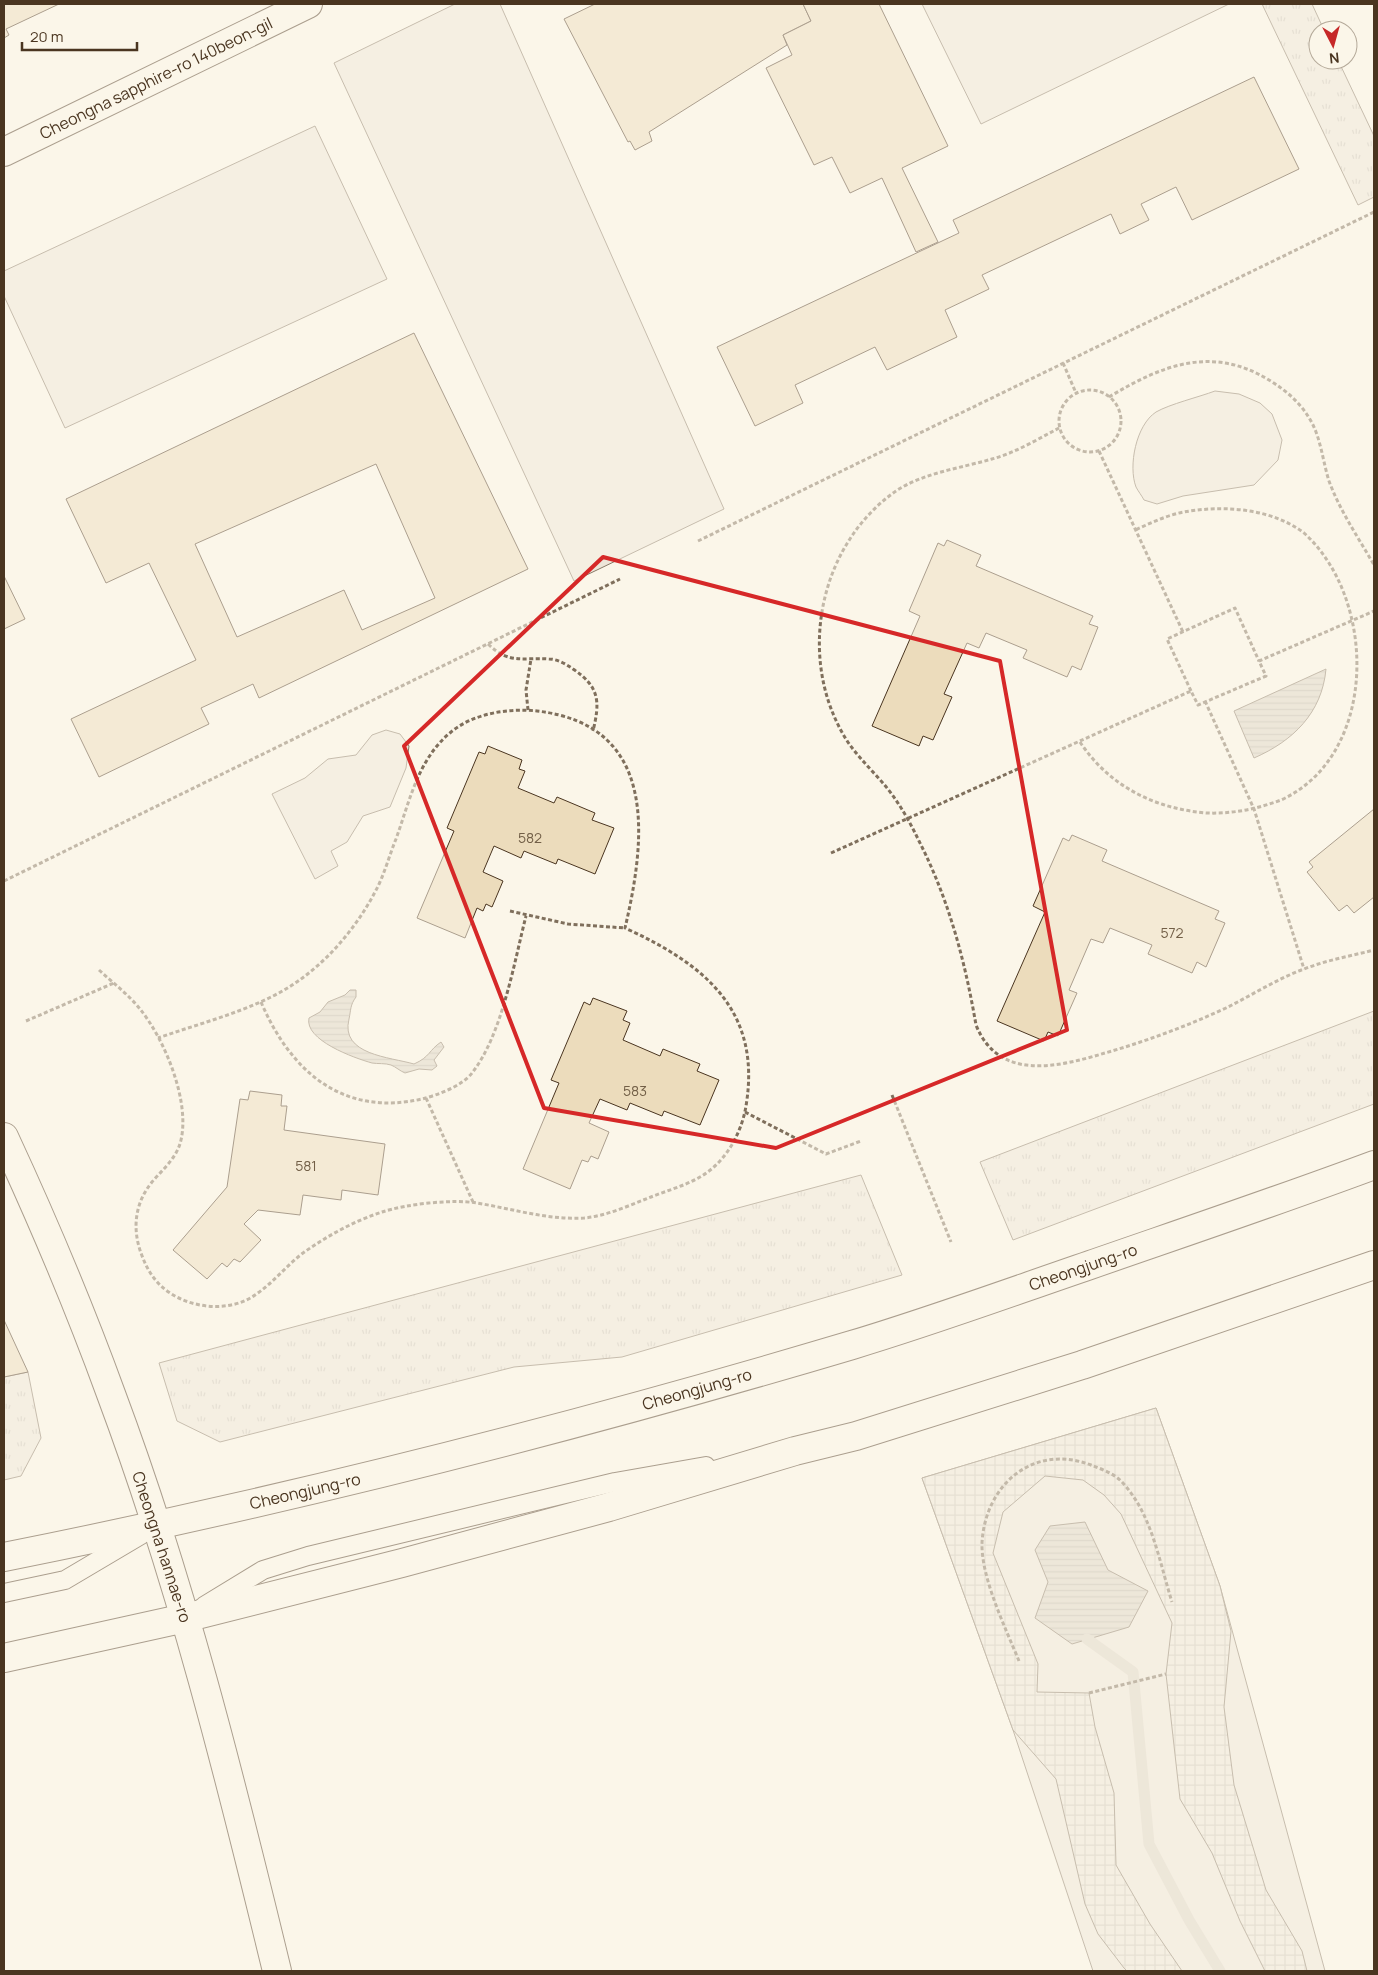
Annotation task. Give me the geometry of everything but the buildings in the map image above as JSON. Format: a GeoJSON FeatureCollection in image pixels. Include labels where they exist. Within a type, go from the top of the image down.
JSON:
{"type":"FeatureCollection","features":[{"type":"Feature","properties":{"kind":"main road","name":"Cheongna sapphire-ro 140beon-gil"},"geometry":{"type":"LineString","coordinates":[[4,152],[308,4]]}},
{"type":"Feature","properties":{"kind":"main road","name":"Cheongna hannae-ro"},"geometry":{"type":"LineString","coordinates":[[4,1137],[36,1206],[112,1395],[156,1526],[185,1618],[276,1971]]}},
{"type":"Feature","properties":{"kind":"main road","name":"Cheongjung-ro"},"geometry":{"type":"LineString","coordinates":[[4,1556],[156,1526],[492,1444],[855,1344],[1022,1288],[1374,1165]]}},
{"type":"Feature","properties":{"kind":"main road"},"geometry":{"type":"LineString","coordinates":[[4,1658],[185,1618],[402,1563],[572,1517],[795,1451],[856,1436],[1082,1365],[1374,1265]]}},
{"type":"Feature","properties":{"kind":"lane"},"geometry":{"type":"LineString","coordinates":[[4,1594],[65,1580],[156,1526]]}},
{"type":"Feature","properties":{"kind":"path"},"geometry":{"type":"LineString","coordinates":[[698,541],[1374,212]]}},
{"type":"Feature","properties":{"kind":"path"},"geometry":{"type":"LineString","coordinates":[[1109,397],[1149,376],[1191,363],[1210,361],[1228,362],[1245,367],[1279,386],[1292,396],[1312,423],[1337,499],[1374,565]]}},
{"type":"Feature","properties":{"kind":"path"},"geometry":{"type":"LineString","coordinates":[[1063,363],[1076,393]]}},
{"type":"Feature","properties":{"kind":"path"},"geometry":{"type":"LineString","coordinates":[[1096,390],[1109,397],[1118,410],[1121,420],[1120,429],[1109,447],[1099,451],[1079,451],[1063,438],[1058,418],[1061,408],[1067,399],[1076,393],[1096,390]]}},
{"type":"Feature","properties":{"kind":"path"},"geometry":{"type":"LineString","coordinates":[[1059,428],[994,459],[933,475],[897,491],[863,524],[848,543],[829,582],[819,623],[821,668],[825,691],[843,734],[891,794],[908,820],[940,888],[957,933],[976,1025],[981,1038],[990,1050],[1020,1064],[1052,1066],[1129,1046],[1181,1028],[1304,969],[1374,950]]}},
{"type":"Feature","properties":{"kind":"path"},"geometry":{"type":"LineString","coordinates":[[1099,451],[1183,632]]}},
{"type":"Feature","properties":{"kind":"path"},"geometry":{"type":"LineString","coordinates":[[1135,530],[1167,516],[1184,512],[1226,509],[1245,510],[1267,515],[1303,532],[1333,559]]}},
{"type":"Feature","properties":{"kind":"path"},"geometry":{"type":"LineString","coordinates":[[4,881],[620,580]]}},
{"type":"Feature","properties":{"kind":"path"},"geometry":{"type":"LineString","coordinates":[[1235,608],[1260,661],[1266,676],[1198,705],[1167,639],[1235,608]]}},
{"type":"Feature","properties":{"kind":"path"},"geometry":{"type":"LineString","coordinates":[[1359,608],[1364,625]]}},
{"type":"Feature","properties":{"kind":"path"},"geometry":{"type":"LineString","coordinates":[[1260,661],[1374,611]]}},
{"type":"Feature","properties":{"kind":"path"},"geometry":{"type":"LineString","coordinates":[[488,644],[499,654],[512,659],[550,659],[566,664],[584,676],[596,691],[598,710],[593,731]]}},
{"type":"Feature","properties":{"kind":"path"},"geometry":{"type":"LineString","coordinates":[[528,710],[526,690],[531,659]]}},
{"type":"Feature","properties":{"kind":"path"},"geometry":{"type":"LineString","coordinates":[[831,853],[1191,692]]}},
{"type":"Feature","properties":{"kind":"path"},"geometry":{"type":"LineString","coordinates":[[1206,702],[1254,809],[1304,969]]}},
{"type":"Feature","properties":{"kind":"path"},"geometry":{"type":"LineString","coordinates":[[158,1038],[261,1002],[299,980],[324,960],[362,913],[376,891],[417,775],[432,750],[452,731],[477,717],[528,710],[558,714],[593,731],[618,752],[638,798],[640,822],[633,894],[625,928]]}},
{"type":"Feature","properties":{"kind":"path"},"geometry":{"type":"LineString","coordinates":[[1080,742],[1097,765],[1127,789],[1157,803],[1189,812],[1212,813],[1254,809],[1290,796],[1308,786],[1325,772]]}},
{"type":"Feature","properties":{"kind":"path"},"geometry":{"type":"LineString","coordinates":[[99,970],[143,1013],[158,1038],[173,1071],[183,1123],[180,1143],[171,1161],[150,1184],[140,1202],[135,1224],[137,1243],[145,1264],[156,1283],[173,1295],[193,1304],[214,1307],[232,1304],[254,1296],[288,1265],[335,1233],[383,1212],[436,1203],[473,1202],[543,1217],[587,1218],[616,1210],[696,1180],[712,1169],[724,1155],[737,1134],[744,1112],[749,1086],[749,1060],[745,1039],[722,994],[706,976],[651,940],[625,928],[568,924],[510,911]]}},
{"type":"Feature","properties":{"kind":"path"},"geometry":{"type":"LineString","coordinates":[[261,1002],[281,1042],[313,1078],[355,1100],[380,1104],[405,1103],[426,1098],[452,1088],[471,1075],[484,1057],[504,1000],[526,916]]}},
{"type":"Feature","properties":{"kind":"path"},"geometry":{"type":"LineString","coordinates":[[26,1021],[114,983]]}},
{"type":"Feature","properties":{"kind":"path"},"geometry":{"type":"LineString","coordinates":[[892,1095],[951,1242]]}},
{"type":"Feature","properties":{"kind":"path"},"geometry":{"type":"LineString","coordinates":[[426,1098],[473,1202]]}},
{"type":"Feature","properties":{"kind":"path"},"geometry":{"type":"LineString","coordinates":[[744,1112],[826,1154],[860,1141]]}},
{"type":"Feature","properties":{"kind":"path"},"geometry":{"type":"LineString","coordinates":[[1019,1661],[993,1597],[982,1544],[993,1499],[1005,1482],[1020,1470],[1037,1462],[1081,1461],[1103,1470],[1120,1480],[1146,1517],[1172,1602]]}},
{"type":"Feature","properties":{"kind":"path"},"geometry":{"type":"LineString","coordinates":[[1089,1693],[1166,1674]]}},
{"type":"Feature","properties":{"kind":"highlighted area"},"geometry":{"type":"Polygon","coordinates":[[[603,557],[1000,661],[1067,1030],[776,1148],[544,1108],[404,746],[603,557]]]}},
{"type":"Feature","properties":{"kind":"green space"},"geometry":{"type":"Polygon","coordinates":[[[455,4],[500,4],[724,509],[574,581],[334,63],[455,4]]]}},
{"type":"Feature","properties":{"kind":"green space"},"geometry":{"type":"Polygon","coordinates":[[[922,4],[1229,4],[981,124],[922,4]]]}},
{"type":"Feature","properties":{"kind":"green space"},"geometry":{"type":"Polygon","coordinates":[[[1262,4],[1312,4],[1319,20],[1308,20],[1308,70],[1343,70],[1374,136],[1374,197],[1358,205],[1262,4]]]}},
{"type":"Feature","properties":{"kind":"green space"},"geometry":{"type":"Polygon","coordinates":[[[315,126],[387,279],[65,428],[4,296],[4,271],[315,126]]]}},
{"type":"Feature","properties":{"kind":"green space"},"geometry":{"type":"Polygon","coordinates":[[[1215,391],[1239,394],[1260,403],[1272,414],[1282,440],[1278,460],[1254,485],[1183,496],[1157,504],[1144,500],[1136,487],[1133,468],[1136,446],[1143,426],[1149,418],[1162,409],[1215,391]]]}},
{"type":"Feature","properties":{"kind":"green space"},"geometry":{"type":"Polygon","coordinates":[[[386,730],[400,734],[409,746],[406,768],[390,807],[363,816],[347,842],[331,851],[338,866],[315,879],[272,794],[305,778],[328,759],[356,755],[372,735],[386,730]]]}},
{"type":"Feature","properties":{"kind":"green space"},"geometry":{"type":"Polygon","coordinates":[[[1374,1011],[1374,1104],[1013,1240],[980,1162],[1374,1011]]]}},
{"type":"Feature","properties":{"kind":"green space"},"geometry":{"type":"Polygon","coordinates":[[[861,1175],[902,1275],[622,1357],[514,1367],[220,1442],[177,1421],[159,1363],[861,1175]]]}},
{"type":"Feature","properties":{"kind":"green space"},"geometry":{"type":"Polygon","coordinates":[[[28,1372],[41,1438],[21,1476],[4,1480],[4,1377],[28,1372]]]}},
{"type":"Feature","properties":{"kind":"green space"},"geometry":{"type":"Polygon","coordinates":[[[1156,1408],[1220,1586],[1325,1971],[1093,1971],[1013,1730],[922,1478],[1156,1408]]]}},
{"type":"Feature","properties":{"kind":"shaded area"},"geometry":{"type":"Polygon","coordinates":[[[1326,669],[1319,699],[1303,724],[1281,743],[1254,758],[1234,711],[1326,669]]]}},
{"type":"Feature","properties":{"kind":"shaded area"},"geometry":{"type":"Polygon","coordinates":[[[350,990],[356,990],[356,997],[351,1008],[348,1031],[352,1040],[359,1047],[381,1056],[414,1064],[423,1059],[441,1042],[444,1047],[434,1060],[437,1066],[432,1070],[419,1069],[405,1073],[391,1065],[372,1063],[354,1057],[322,1041],[314,1034],[309,1018],[320,1012],[328,1002],[345,995],[350,990]]]}},
{"type":"Feature","properties":{"kind":"shaded area"},"geometry":{"type":"Polygon","coordinates":[[[1156,1408],[1220,1586],[1231,1631],[1224,1707],[1234,1785],[1266,1890],[1302,1951],[1307,1971],[1265,1971],[1240,1921],[1212,1853],[1180,1799],[1166,1674],[1172,1623],[1121,1514],[1104,1495],[1083,1480],[1045,1476],[1003,1512],[993,1553],[1038,1664],[1037,1692],[1089,1693],[1095,1727],[1114,1793],[1116,1865],[1150,1924],[1182,1971],[1127,1971],[1124,1968],[1098,1934],[1085,1904],[1056,1779],[1013,1730],[922,1478],[1156,1408]]]}},
{"type":"Feature","properties":{"kind":"shaded area"},"geometry":{"type":"Polygon","coordinates":[[[1085,1522],[1108,1570],[1148,1591],[1129,1627],[1072,1644],[1035,1618],[1048,1582],[1035,1550],[1050,1526],[1085,1522]]]}},
{"type":"Feature","properties":{"kind":"waterway"},"geometry":{"type":"LineString","coordinates":[[1087,1639],[1133,1672],[1149,1844],[1189,1920],[1220,1971]]}}]}
